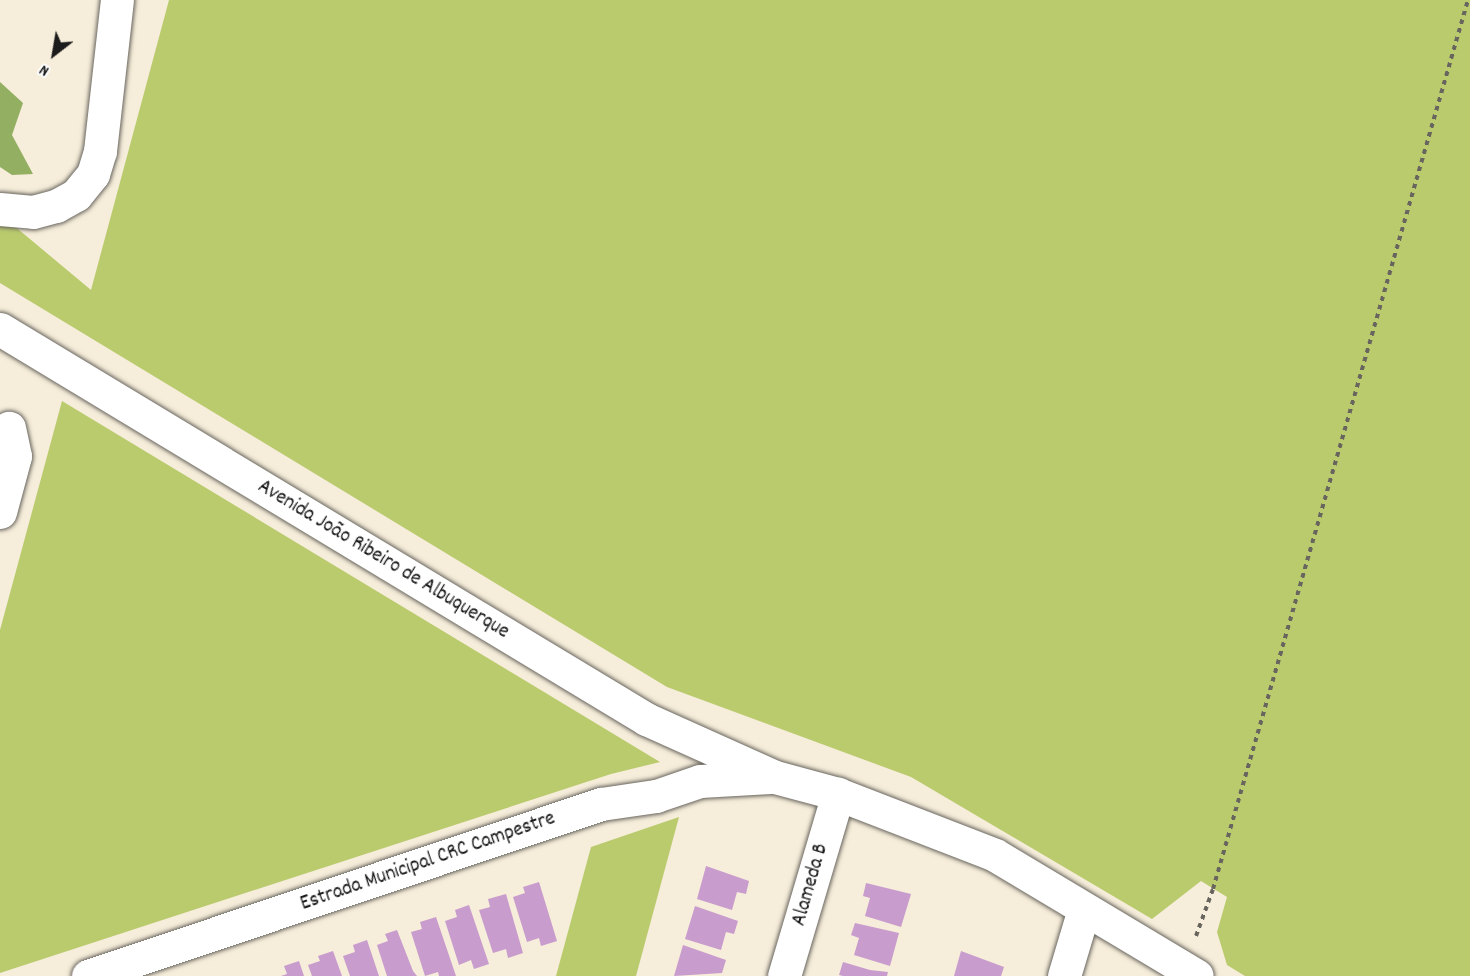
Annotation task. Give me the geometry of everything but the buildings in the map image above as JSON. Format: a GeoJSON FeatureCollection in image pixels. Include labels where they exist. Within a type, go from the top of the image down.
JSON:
{"type":"FeatureCollection","features":[{"type":"Feature","properties":{"kind":"street"},"geometry":{"type":"LineString","coordinates":[[0,209],[33,212],[56,206],[76,195],[93,174],[100,151],[117,0]]}},
{"type":"Feature","properties":{"kind":"street","name":"Avenida João Ribeiro de Albuquerque"},"geometry":{"type":"LineString","coordinates":[[0,328],[646,719],[775,777]]}},
{"type":"Feature","properties":{"kind":"street"},"geometry":{"type":"LineString","coordinates":[[0,512],[15,456],[9,428]]}},
{"type":"Feature","properties":{"kind":"street"},"geometry":{"type":"LineString","coordinates":[[775,777],[838,794],[995,855],[1190,972]]}},
{"type":"Feature","properties":{"kind":"street","name":"Estrada Municipal CRC Campestre"},"geometry":{"type":"LineString","coordinates":[[88,976],[601,804],[656,796],[700,781],[775,777]]}},
{"type":"Feature","properties":{"kind":"street","name":"Alameda B"},"geometry":{"type":"LineString","coordinates":[[784,976],[838,794]]}},
{"type":"Feature","properties":{"kind":"street"},"geometry":{"type":"LineString","coordinates":[[1064,976],[1084,909]]}},
{"type":"Feature","properties":{"kind":"path"},"geometry":{"type":"LineString","coordinates":[[1190,972],[1468,0]]}},
{"type":"Feature","properties":{"kind":"green space"},"geometry":{"type":"Polygon","coordinates":[[[169,0],[1470,0],[1470,976],[1245,976],[1227,965],[1217,932],[1227,897],[1201,881],[1152,919],[911,777],[667,687],[0,283],[0,214],[91,290],[169,0]]]}},
{"type":"Feature","properties":{"kind":"green space"},"geometry":{"type":"Polygon","coordinates":[[[0,82],[23,103],[12,135],[33,174],[12,175],[0,167],[0,82]]]}},
{"type":"Feature","properties":{"kind":"green space"},"geometry":{"type":"Polygon","coordinates":[[[62,401],[660,762],[611,774],[0,973],[0,630],[62,401]]]}},
{"type":"Feature","properties":{"kind":"green space"},"geometry":{"type":"Polygon","coordinates":[[[679,817],[636,976],[556,976],[591,847],[679,817]]]}}]}
